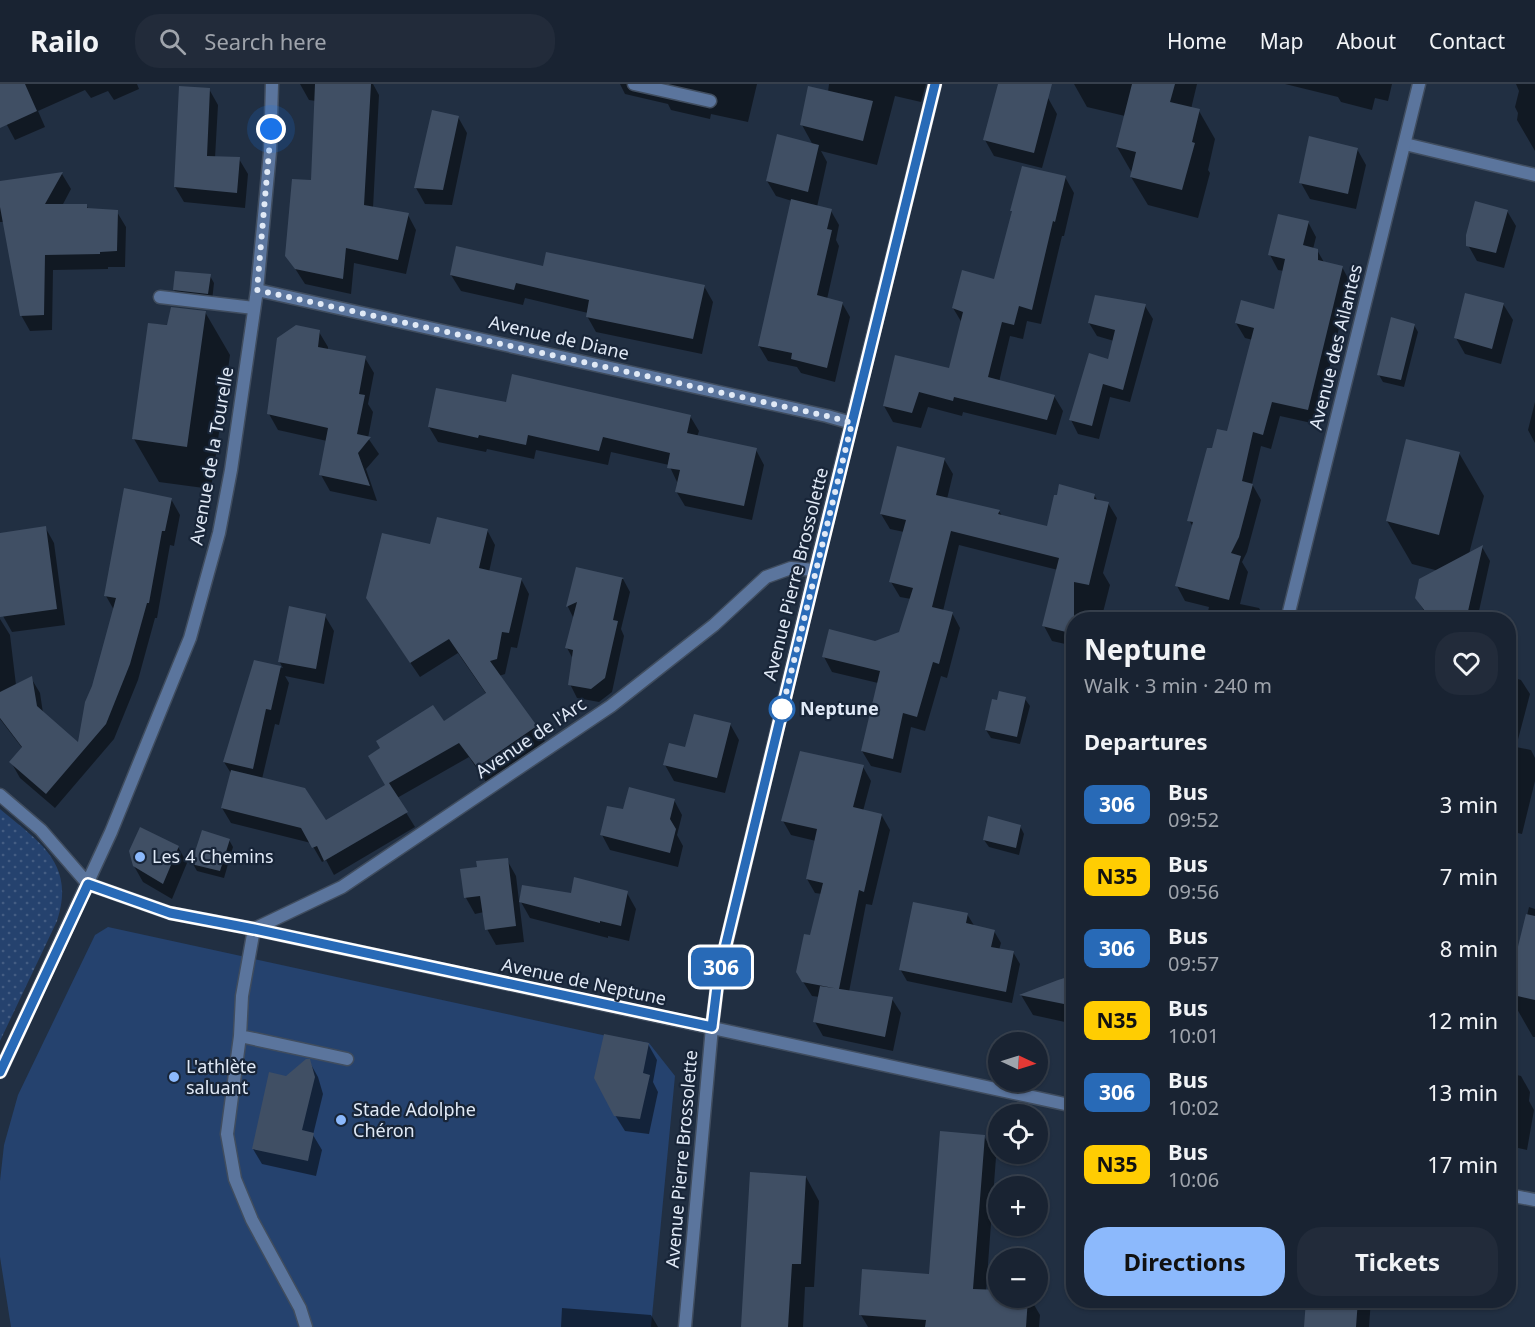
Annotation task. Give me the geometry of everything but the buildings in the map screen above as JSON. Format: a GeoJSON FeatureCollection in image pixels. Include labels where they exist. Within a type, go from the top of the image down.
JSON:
{"type":"FeatureCollection","features":[{"type":"Feature","properties":{"kind":"street","name":"Avenue de la Tourelle"},"geometry":{"type":"LineString","coordinates":[[0,1072],[88,884],[190,638],[221,523],[231,471],[257,290],[270,152],[272,84]]}},
{"type":"Feature","properties":{"kind":"street"},"geometry":{"type":"LineString","coordinates":[[634,84],[710,101]]}},
{"type":"Feature","properties":{"kind":"street","name":"Avenue Pierre Brossolette"},"geometry":{"type":"LineString","coordinates":[[685,1327],[718,978],[935,84]]}},
{"type":"Feature","properties":{"kind":"street","name":"Avenue des Ailantes"},"geometry":{"type":"LineString","coordinates":[[1289,612],[1419,84]]}},
{"type":"Feature","properties":{"kind":"street"},"geometry":{"type":"LineString","coordinates":[[1405,144],[1535,175]]}},
{"type":"Feature","properties":{"kind":"street","name":"Avenue de Diane"},"geometry":{"type":"LineString","coordinates":[[257,290],[852,423]]}},
{"type":"Feature","properties":{"kind":"street"},"geometry":{"type":"LineString","coordinates":[[160,297],[254,309]]}},
{"type":"Feature","properties":{"kind":"street","name":"Avenue de l'Arc"},"geometry":{"type":"LineString","coordinates":[[254,929],[342,887],[601,712],[714,624],[766,577],[790,567],[816,570]]}},
{"type":"Feature","properties":{"kind":"street"},"geometry":{"type":"LineString","coordinates":[[0,795],[41,831],[88,884]]}},
{"type":"Feature","properties":{"kind":"street","name":"Avenue de Neptune"},"geometry":{"type":"LineString","coordinates":[[88,884],[170,913],[254,929],[1066,1104]]}},
{"type":"Feature","properties":{"kind":"street"},"geometry":{"type":"LineString","coordinates":[[254,929],[242,996],[240,1036],[227,1134],[235,1179],[252,1220],[300,1308],[306,1327]]}},
{"type":"Feature","properties":{"kind":"street"},"geometry":{"type":"LineString","coordinates":[[240,1036],[347,1059]]}},
{"type":"Feature","properties":{"kind":"street"},"geometry":{"type":"LineString","coordinates":[[1516,1196],[1535,1200]]}},
{"type":"Feature","properties":{"kind":"shaded area"},"geometry":{"type":"Polygon","coordinates":[[[0,809],[28,832],[50,856],[58,869],[62,884],[62,901],[57,921],[0,1041],[0,809]]]}},
{"type":"Feature","properties":{"kind":"shaded area","name":"Stade Adolphe Chéron"},"geometry":{"type":"Polygon","coordinates":[[[108,927],[607,1036],[649,1043],[675,1076],[651,1327],[11,1327],[0,1257],[0,1181],[4,1145],[18,1095],[95,935],[108,927]]]}},
{"type":"Feature","properties":{"kind":"bus line","name":"306"},"geometry":{"type":"LineString","coordinates":[[0,1072],[88,884],[170,913],[712,1027],[723,956],[935,84]]}},
{"type":"Feature","properties":{"kind":"place","name":"Neptune"},"geometry":{"type":"Point","coordinates":[782,709]}},
{"type":"Feature","properties":{"kind":"place","name":"Les 4 Chemins"},"geometry":{"type":"Point","coordinates":[140,857]}},
{"type":"Feature","properties":{"kind":"place","name":"L'athlète saluant"},"geometry":{"type":"Point","coordinates":[174,1077]}},
{"type":"Feature","properties":{"kind":"place","name":"Stade Adolphe Chéron"},"geometry":{"type":"Point","coordinates":[341,1120]}},
{"type":"Feature","properties":{"kind":"route"},"geometry":{"type":"LineString","coordinates":[[271,129],[257,290],[852,423],[780,718],[782,709]]}}]}
